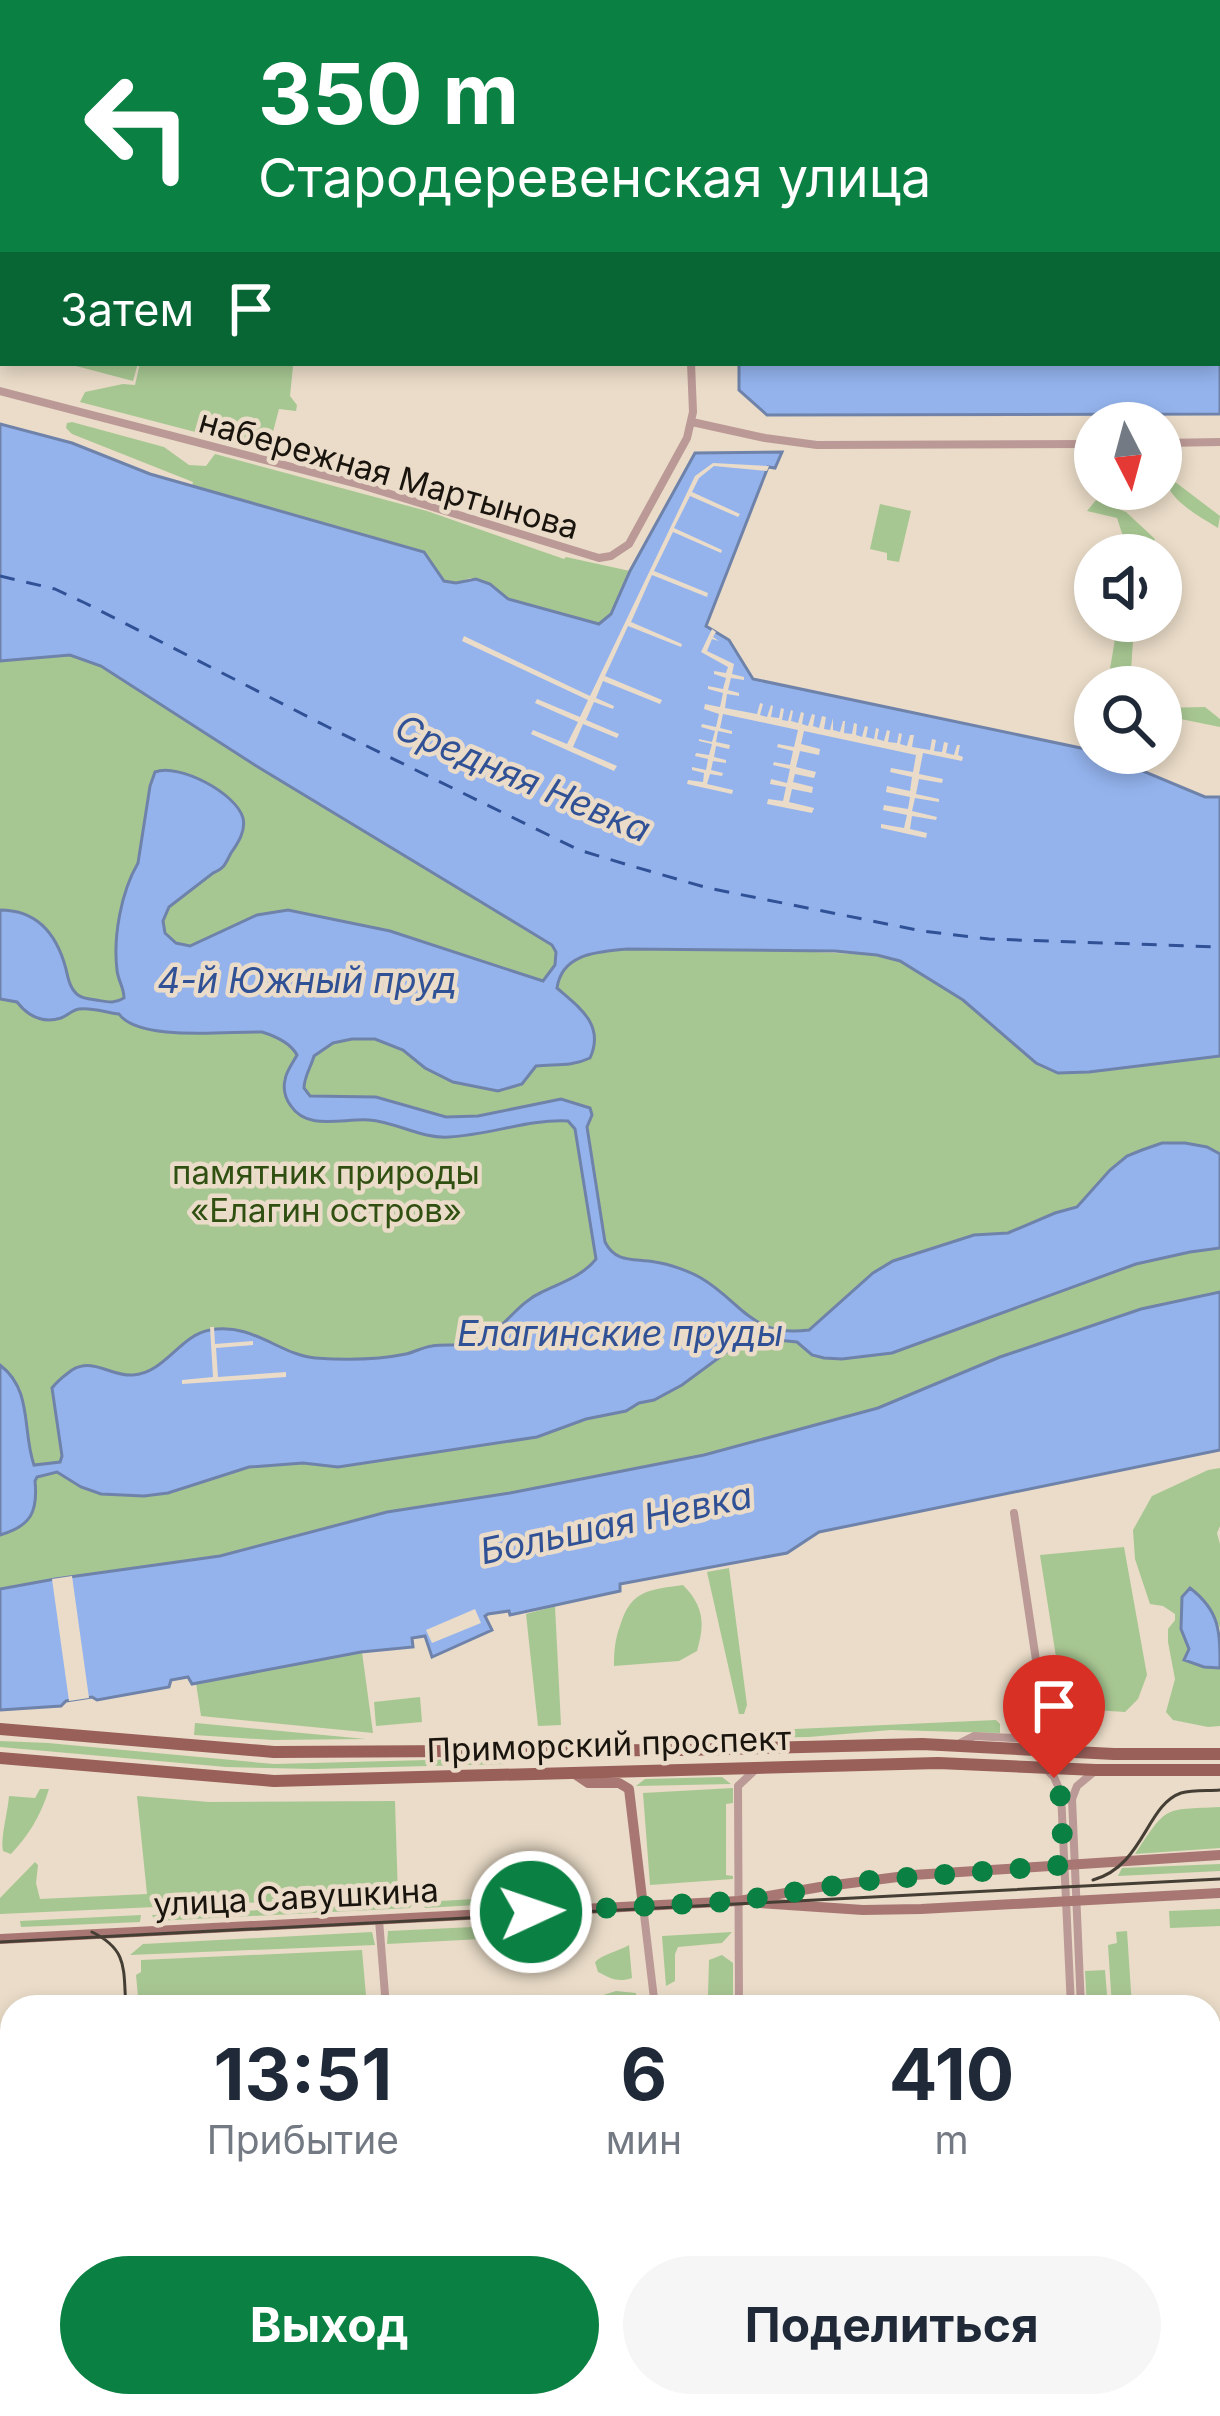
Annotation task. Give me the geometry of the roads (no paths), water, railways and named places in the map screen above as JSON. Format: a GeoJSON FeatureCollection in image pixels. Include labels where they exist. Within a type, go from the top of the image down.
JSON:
{"type":"FeatureCollection","features":[{"type":"Feature","properties":{"kind":"main road","name":"Приморский проспект"},"geometry":{"type":"LineString","coordinates":[[0,1730],[274,1752],[922,1744],[1065,1752],[1220,1753]]}},
{"type":"Feature","properties":{"kind":"main road","name":"Приморский проспект"},"geometry":{"type":"LineString","coordinates":[[0,1758],[274,1781],[938,1763],[1220,1770]]}},
{"type":"Feature","properties":{"kind":"main road"},"geometry":{"type":"LineString","coordinates":[[572,1772],[588,1784],[620,1783],[629,1789],[643,1906]]}},
{"type":"Feature","properties":{"kind":"main road","name":"улица Савушкина"},"geometry":{"type":"LineString","coordinates":[[0,1940],[739,1901],[863,1881],[1220,1855]]}},
{"type":"Feature","properties":{"kind":"main road","name":"улица Савушкина"},"geometry":{"type":"LineString","coordinates":[[739,1901],[863,1910],[1220,1892]]}},
{"type":"Feature","properties":{"kind":"street"},"geometry":{"type":"LineString","coordinates":[[692,366],[692,422],[764,437],[818,445],[1074,444]]}},
{"type":"Feature","properties":{"kind":"street","name":"набережная Мартынова"},"geometry":{"type":"LineString","coordinates":[[0,391],[361,485],[599,558],[629,544],[692,422]]}},
{"type":"Feature","properties":{"kind":"street"},"geometry":{"type":"LineString","coordinates":[[1182,443],[1220,442]]}},
{"type":"Feature","properties":{"kind":"street"},"geometry":{"type":"LineString","coordinates":[[1014,1513],[1044,1731],[1065,1752]]}},
{"type":"Feature","properties":{"kind":"street"},"geometry":{"type":"LineString","coordinates":[[956,1746],[974,1736],[1028,1740],[1044,1731]]}},
{"type":"Feature","properties":{"kind":"street"},"geometry":{"type":"LineString","coordinates":[[738,1786],[759,1767]]}},
{"type":"Feature","properties":{"kind":"street"},"geometry":{"type":"LineString","coordinates":[[713,1768],[738,1786],[739,1995]]}},
{"type":"Feature","properties":{"kind":"street"},"geometry":{"type":"LineString","coordinates":[[1045,1768],[1058,1785],[1070,1865]]}},
{"type":"Feature","properties":{"kind":"street"},"geometry":{"type":"LineString","coordinates":[[1070,1995],[1072,1799],[1077,1786],[1096,1770]]}},
{"type":"Feature","properties":{"kind":"street"},"geometry":{"type":"LineString","coordinates":[[1069,1900],[1081,1995]]}},
{"type":"Feature","properties":{"kind":"street"},"geometry":{"type":"LineString","coordinates":[[643,1906],[654,1995]]}},
{"type":"Feature","properties":{"kind":"street"},"geometry":{"type":"LineString","coordinates":[[379,1920],[385,1995]]}},
{"type":"Feature","properties":{"kind":"water"},"geometry":{"type":"Polygon","coordinates":[[[739,366],[1220,366],[1220,414],[1182,414],[1182,402],[1074,402],[1074,414],[767,415],[739,390],[739,366]]]}},
{"type":"Feature","properties":{"kind":"water"},"geometry":{"type":"Polygon","coordinates":[[[0,424],[72,443],[150,474],[424,552],[444,581],[476,579],[508,599],[599,624],[611,614],[695,453],[782,452],[775,468],[768,467],[706,626],[729,640],[753,679],[1074,747],[1074,774],[1150,774],[1205,797],[1220,797],[1220,1056],[1058,1073],[1036,1063],[963,1000],[900,961],[835,951],[627,949],[583,956],[560,976],[557,988],[582,1010],[592,1027],[590,1058],[536,1066],[522,1084],[498,1091],[453,1082],[403,1050],[375,1039],[352,1039],[333,1043],[314,1056],[304,1088],[310,1096],[376,1097],[446,1117],[478,1116],[561,1099],[590,1108],[587,1127],[609,1249],[620,1257],[666,1264],[696,1275],[773,1329],[809,1330],[893,1261],[974,1235],[1008,1233],[1077,1207],[1127,1156],[1162,1143],[1207,1147],[1220,1154],[1220,1248],[1136,1264],[892,1353],[824,1358],[797,1342],[747,1337],[654,1400],[537,1437],[338,1467],[303,1463],[249,1467],[144,1496],[101,1494],[57,1472],[37,1477],[30,1516],[0,1535],[0,1365],[18,1386],[34,1465],[60,1462],[52,1388],[72,1370],[95,1366],[125,1375],[144,1373],[210,1330],[239,1331],[315,1358],[384,1357],[473,1343],[493,1333],[534,1296],[578,1275],[596,1259],[575,1129],[568,1121],[449,1137],[369,1120],[316,1121],[298,1114],[287,1100],[286,1077],[297,1055],[272,1035],[164,1032],[129,1023],[119,1014],[89,1009],[42,1019],[17,1002],[0,999],[0,910],[25,914],[44,927],[78,995],[107,1002],[124,998],[116,957],[120,915],[138,863],[150,786],[155,772],[165,770],[192,776],[218,790],[238,808],[244,823],[222,867],[169,907],[163,921],[165,933],[176,943],[190,946],[257,915],[288,910],[390,931],[543,981],[555,965],[556,952],[552,945],[101,666],[70,655],[0,661],[0,424]]]}},
{"type":"Feature","properties":{"kind":"water","name":"Большая Невка"},"geometry":{"type":"Polygon","coordinates":[[[1220,1292],[1220,1450],[819,1532],[787,1553],[620,1584],[620,1591],[510,1615],[509,1611],[488,1614],[492,1630],[432,1657],[425,1636],[412,1638],[413,1647],[361,1652],[192,1684],[188,1677],[171,1680],[169,1687],[66,1701],[61,1706],[0,1710],[0,1589],[220,1556],[387,1512],[704,1455],[878,1408],[1000,1357],[1141,1309],[1220,1292]]]}},
{"type":"Feature","properties":{"kind":"water"},"geometry":{"type":"Polygon","coordinates":[[[1190,1588],[1216,1623],[1220,1668],[1184,1660],[1189,1649],[1181,1629],[1182,1597],[1190,1588]]]}},
{"type":"Feature","properties":{"kind":"tram line"},"geometry":{"type":"LineString","coordinates":[[1093,1880],[1123,1862],[1169,1800],[1186,1792],[1220,1790]]}},
{"type":"Feature","properties":{"kind":"tram line"},"geometry":{"type":"LineString","coordinates":[[0,1942],[1220,1879]]}},
{"type":"Feature","properties":{"kind":"tram line"},"geometry":{"type":"LineString","coordinates":[[92,1932],[118,1954],[125,1995]]}},
{"type":"Feature","properties":{"kind":"water label","name":"Средняя Невка"},"geometry":{"type":"Point","coordinates":[523,778]}},
{"type":"Feature","properties":{"kind":"water label","name":"4-й Южный пруд"},"geometry":{"type":"Point","coordinates":[307,980]}},
{"type":"Feature","properties":{"kind":"water label","name":"Елагинские пруды"},"geometry":{"type":"Point","coordinates":[620,1333]}},
{"type":"Feature","properties":{"kind":"park label","name":"памятник природы «Елагин остров»"},"geometry":{"type":"Point","coordinates":[326,1191]}}]}
